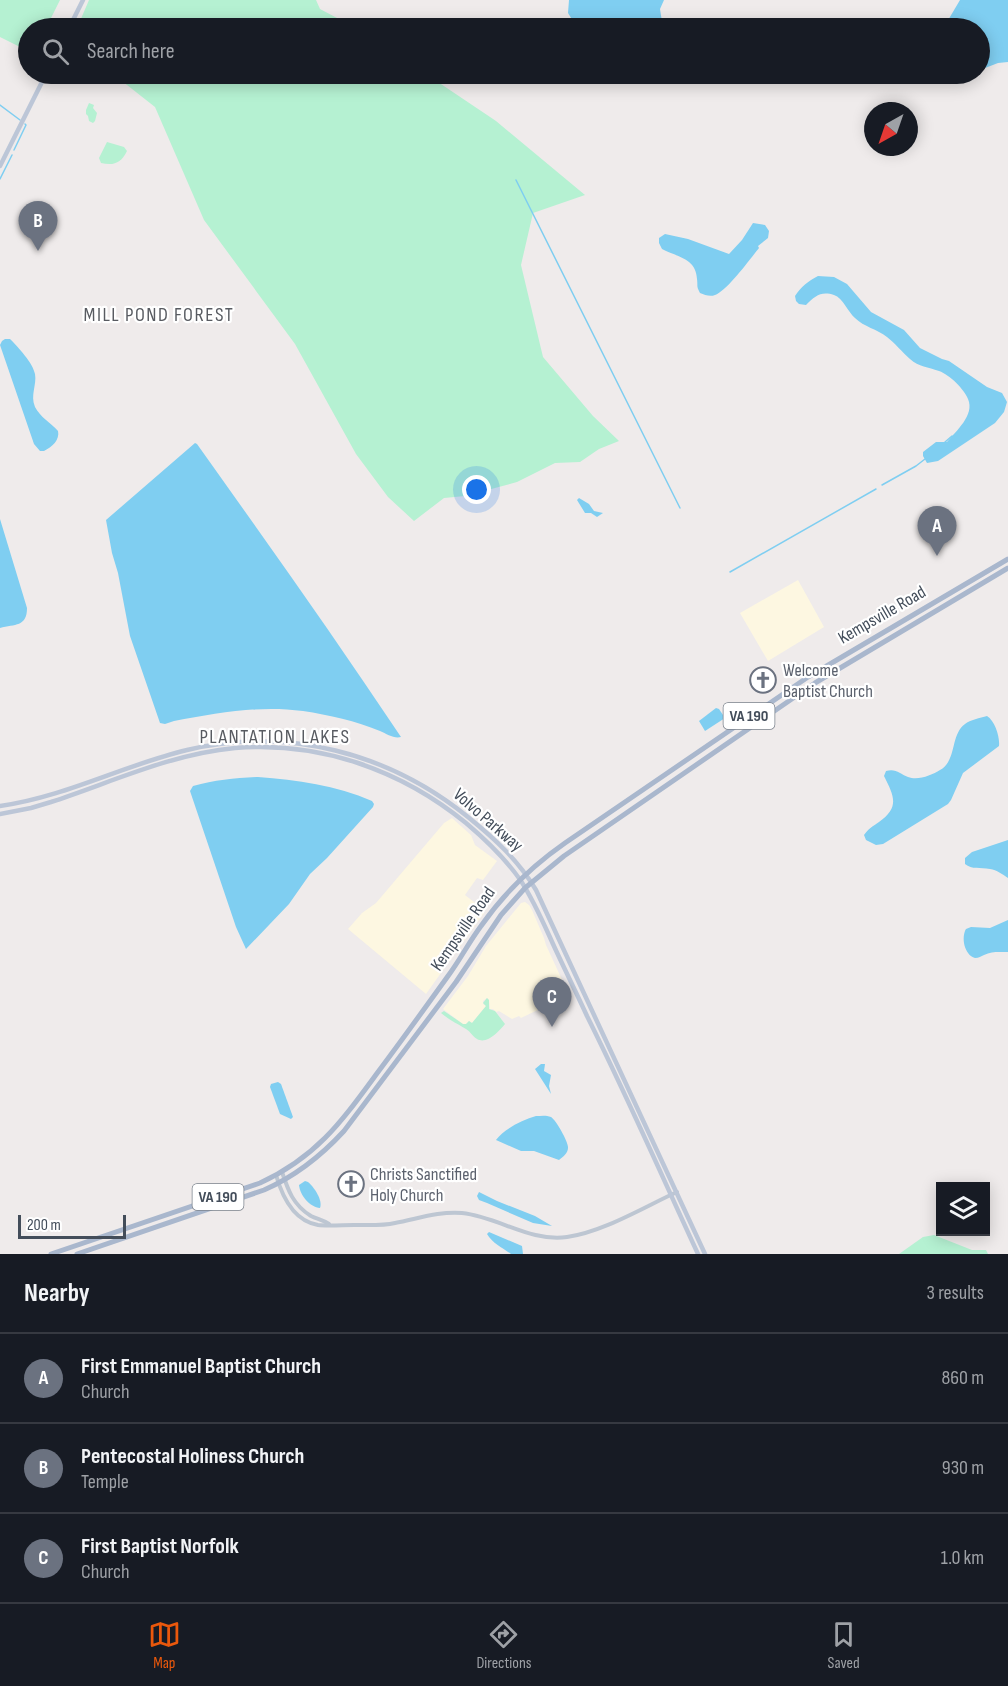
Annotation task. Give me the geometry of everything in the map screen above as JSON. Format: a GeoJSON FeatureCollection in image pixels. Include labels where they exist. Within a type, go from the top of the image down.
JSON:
{"type":"FeatureCollection","features":[{"type":"Feature","properties":{"kind":"main road"},"geometry":{"type":"LineString","coordinates":[[74,18],[83,0]]}},
{"type":"Feature","properties":{"kind":"main road"},"geometry":{"type":"LineString","coordinates":[[0,166],[41,84]]}},
{"type":"Feature","properties":{"kind":"main road","name":"Kempsville Road"},"geometry":{"type":"LineString","coordinates":[[51,1254],[247,1188],[282,1172],[311,1152],[339,1124],[450,974],[481,925],[526,874],[561,846],[808,677],[1008,559]]}},
{"type":"Feature","properties":{"kind":"main road","name":"Kempsville Road"},"geometry":{"type":"LineString","coordinates":[[77,1254],[278,1184],[316,1158],[344,1131],[456,982],[496,922],[531,882],[564,856],[809,686],[1008,568]]}},
{"type":"Feature","properties":{"kind":"main road","name":"Volvo Parkway"},"geometry":{"type":"LineString","coordinates":[[0,806],[29,801],[172,754],[226,743],[258,741],[318,746],[369,760],[402,773],[423,785],[492,836],[531,882],[548,913],[674,1193],[698,1254]]}},
{"type":"Feature","properties":{"kind":"main road","name":"Volvo Parkway"},"geometry":{"type":"LineString","coordinates":[[0,814],[31,808],[167,761],[236,748],[266,747],[311,751],[362,764],[393,776],[420,791],[448,809],[485,839],[525,888],[705,1254]]}},
{"type":"Feature","properties":{"kind":"street"},"geometry":{"type":"LineString","coordinates":[[282,1172],[296,1204],[309,1214],[329,1224]]}},
{"type":"Feature","properties":{"kind":"street"},"geometry":{"type":"LineString","coordinates":[[276,1175],[284,1198],[298,1214],[320,1225],[393,1224],[444,1213],[462,1213],[480,1216],[534,1236],[566,1238],[610,1224],[674,1193]]}},
{"type":"Feature","properties":{"kind":"shaded area"},"geometry":{"type":"Polygon","coordinates":[[[798,580],[824,627],[768,661],[740,613],[798,580]]]}},
{"type":"Feature","properties":{"kind":"shaded area"},"geometry":{"type":"Polygon","coordinates":[[[452,818],[471,835],[475,845],[497,861],[483,880],[477,878],[465,895],[483,909],[484,913],[426,994],[348,929],[362,913],[376,903],[444,823],[452,818]]]}},
{"type":"Feature","properties":{"kind":"shaded area"},"geometry":{"type":"Polygon","coordinates":[[[525,902],[532,910],[569,995],[521,1018],[519,1016],[512,1019],[499,1011],[490,1009],[487,998],[483,1001],[486,1006],[472,1023],[469,1021],[463,1024],[443,1009],[468,976],[486,946],[521,903],[525,902]]]}},
{"type":"Feature","properties":{"kind":"green space"},"geometry":{"type":"Polygon","coordinates":[[[0,0],[60,0],[51,18],[18,18],[18,46],[0,37],[0,0]]]}},
{"type":"Feature","properties":{"kind":"green space"},"geometry":{"type":"Polygon","coordinates":[[[89,0],[316,0],[320,9],[337,18],[81,18],[89,0]]]}},
{"type":"Feature","properties":{"kind":"green space"},"geometry":{"type":"Polygon","coordinates":[[[126,84],[441,84],[496,121],[585,195],[533,213],[521,265],[543,357],[593,416],[619,441],[599,449],[580,462],[555,463],[517,482],[465,496],[444,498],[414,521],[388,497],[356,454],[295,344],[204,220],[155,107],[126,84]]]}},
{"type":"Feature","properties":{"kind":"green space"},"geometry":{"type":"Polygon","coordinates":[[[89,103],[94,105],[93,108],[97,113],[93,123],[89,121],[86,114],[89,103]]]}},
{"type":"Feature","properties":{"kind":"green space"},"geometry":{"type":"Polygon","coordinates":[[[107,142],[124,147],[127,151],[117,163],[101,163],[99,158],[107,142]]]}},
{"type":"Feature","properties":{"kind":"green space"},"geometry":{"type":"Polygon","coordinates":[[[487,998],[489,1009],[495,1011],[505,1024],[493,1036],[485,1040],[477,1039],[468,1030],[441,1013],[444,1011],[463,1024],[469,1021],[472,1023],[486,1006],[483,1003],[487,998]]]}},
{"type":"Feature","properties":{"kind":"green space"},"geometry":{"type":"Polygon","coordinates":[[[934,1235],[972,1250],[986,1250],[988,1254],[899,1254],[923,1237],[934,1235]]]}},
{"type":"Feature","properties":{"kind":"water"},"geometry":{"type":"Polygon","coordinates":[[[569,0],[664,0],[660,9],[661,18],[571,18],[568,13],[569,0]]]}},
{"type":"Feature","properties":{"kind":"water"},"geometry":{"type":"Polygon","coordinates":[[[960,0],[1008,0],[1008,62],[990,66],[990,18],[949,18],[960,0]]]}},
{"type":"Feature","properties":{"kind":"water"},"geometry":{"type":"Polygon","coordinates":[[[753,223],[765,225],[769,231],[768,238],[758,246],[759,248],[732,281],[713,296],[700,293],[696,272],[689,262],[662,249],[659,243],[659,238],[665,234],[688,239],[729,254],[753,223]]]}},
{"type":"Feature","properties":{"kind":"water"},"geometry":{"type":"Polygon","coordinates":[[[818,276],[834,277],[847,284],[871,312],[904,330],[920,348],[949,361],[987,387],[1002,393],[1007,402],[1004,412],[995,423],[938,461],[927,463],[923,452],[936,442],[947,442],[967,417],[969,405],[966,395],[948,376],[913,362],[887,337],[859,321],[834,295],[822,294],[806,305],[799,304],[795,296],[805,284],[818,276]]]}},
{"type":"Feature","properties":{"kind":"water"},"geometry":{"type":"Polygon","coordinates":[[[5,339],[10,339],[25,355],[34,370],[35,407],[58,431],[55,443],[44,451],[40,451],[34,444],[0,345],[5,339]]]}},
{"type":"Feature","properties":{"kind":"water"},"geometry":{"type":"Polygon","coordinates":[[[195,443],[401,737],[393,737],[371,727],[342,719],[287,709],[238,711],[160,723],[130,636],[106,520],[195,443]]]}},
{"type":"Feature","properties":{"kind":"water"},"geometry":{"type":"Polygon","coordinates":[[[579,498],[589,504],[594,511],[603,513],[597,517],[591,513],[585,513],[577,500],[579,498]]]}},
{"type":"Feature","properties":{"kind":"water"},"geometry":{"type":"Polygon","coordinates":[[[0,519],[27,608],[25,619],[22,622],[0,628],[0,519]]]}},
{"type":"Feature","properties":{"kind":"water"},"geometry":{"type":"Polygon","coordinates":[[[716,708],[725,718],[705,731],[699,721],[716,708]]]}},
{"type":"Feature","properties":{"kind":"water"},"geometry":{"type":"Polygon","coordinates":[[[987,716],[996,730],[999,746],[963,773],[948,804],[883,844],[876,845],[866,840],[864,835],[886,817],[892,806],[892,795],[884,776],[886,771],[895,771],[916,778],[937,772],[949,761],[960,729],[970,721],[987,716]]]}},
{"type":"Feature","properties":{"kind":"water"},"geometry":{"type":"Polygon","coordinates":[[[258,777],[330,787],[358,795],[374,804],[310,874],[289,904],[246,949],[236,927],[190,791],[193,786],[209,782],[258,777]]]}},
{"type":"Feature","properties":{"kind":"water"},"geometry":{"type":"Polygon","coordinates":[[[1008,840],[1008,878],[995,870],[973,868],[965,864],[965,858],[972,852],[1008,840]]]}},
{"type":"Feature","properties":{"kind":"water"},"geometry":{"type":"Polygon","coordinates":[[[1008,920],[1008,952],[993,952],[975,958],[968,953],[964,941],[966,929],[990,928],[1008,920]]]}},
{"type":"Feature","properties":{"kind":"water"},"geometry":{"type":"Polygon","coordinates":[[[545,1064],[544,1071],[551,1075],[549,1086],[551,1094],[535,1069],[545,1064]]]}},
{"type":"Feature","properties":{"kind":"water"},"geometry":{"type":"Polygon","coordinates":[[[278,1082],[281,1084],[293,1117],[291,1119],[280,1114],[270,1087],[271,1084],[278,1082]]]}},
{"type":"Feature","properties":{"kind":"water"},"geometry":{"type":"Polygon","coordinates":[[[536,1116],[551,1117],[562,1132],[568,1148],[559,1160],[534,1151],[521,1151],[496,1140],[514,1125],[536,1116]]]}},
{"type":"Feature","properties":{"kind":"water"},"geometry":{"type":"Polygon","coordinates":[[[305,1181],[317,1194],[320,1208],[303,1197],[299,1185],[305,1181]]]}},
{"type":"Feature","properties":{"kind":"water"},"geometry":{"type":"Polygon","coordinates":[[[479,1192],[535,1216],[552,1226],[533,1223],[479,1200],[477,1196],[479,1192]]]}},
{"type":"Feature","properties":{"kind":"water"},"geometry":{"type":"Polygon","coordinates":[[[489,1232],[522,1246],[523,1254],[511,1254],[492,1240],[487,1234],[489,1232]]]}},
{"type":"Feature","properties":{"kind":"waterway"},"geometry":{"type":"LineString","coordinates":[[0,105],[20,120]]}},
{"type":"Feature","properties":{"kind":"waterway"},"geometry":{"type":"LineString","coordinates":[[14,150],[25,124]]}},
{"type":"Feature","properties":{"kind":"waterway"},"geometry":{"type":"LineString","coordinates":[[0,179],[12,155]]}},
{"type":"Feature","properties":{"kind":"waterway"},"geometry":{"type":"LineString","coordinates":[[516,180],[680,508]]}},
{"type":"Feature","properties":{"kind":"waterway"},"geometry":{"type":"LineString","coordinates":[[945,442],[952,436]]}},
{"type":"Feature","properties":{"kind":"waterway"},"geometry":{"type":"LineString","coordinates":[[882,485],[925,459]]}},
{"type":"Feature","properties":{"kind":"waterway"},"geometry":{"type":"LineString","coordinates":[[730,572],[876,489]]}},
{"type":"Feature","properties":{"kind":"place","name":"Pentecostal Holiness Church"},"geometry":{"type":"Point","coordinates":[38,251]}},
{"type":"Feature","properties":{"kind":"place","name":"First Emmanuel Baptist Church"},"geometry":{"type":"Point","coordinates":[937,556]}},
{"type":"Feature","properties":{"kind":"place","name":"Welcome Baptist Church"},"geometry":{"type":"Point","coordinates":[763,680]}},
{"type":"Feature","properties":{"kind":"place","name":"First Baptist Norfolk"},"geometry":{"type":"Point","coordinates":[552,1027]}},
{"type":"Feature","properties":{"kind":"place","name":"Christs Sanctified Holy Church"},"geometry":{"type":"Point","coordinates":[351,1184]}},
{"type":"Feature","properties":{"kind":"district","name":"MILL POND FOREST"},"geometry":{"type":"Point","coordinates":[159,315]}},
{"type":"Feature","properties":{"kind":"district","name":"PLANTATION LAKES"},"geometry":{"type":"Point","coordinates":[275,737]}}]}
